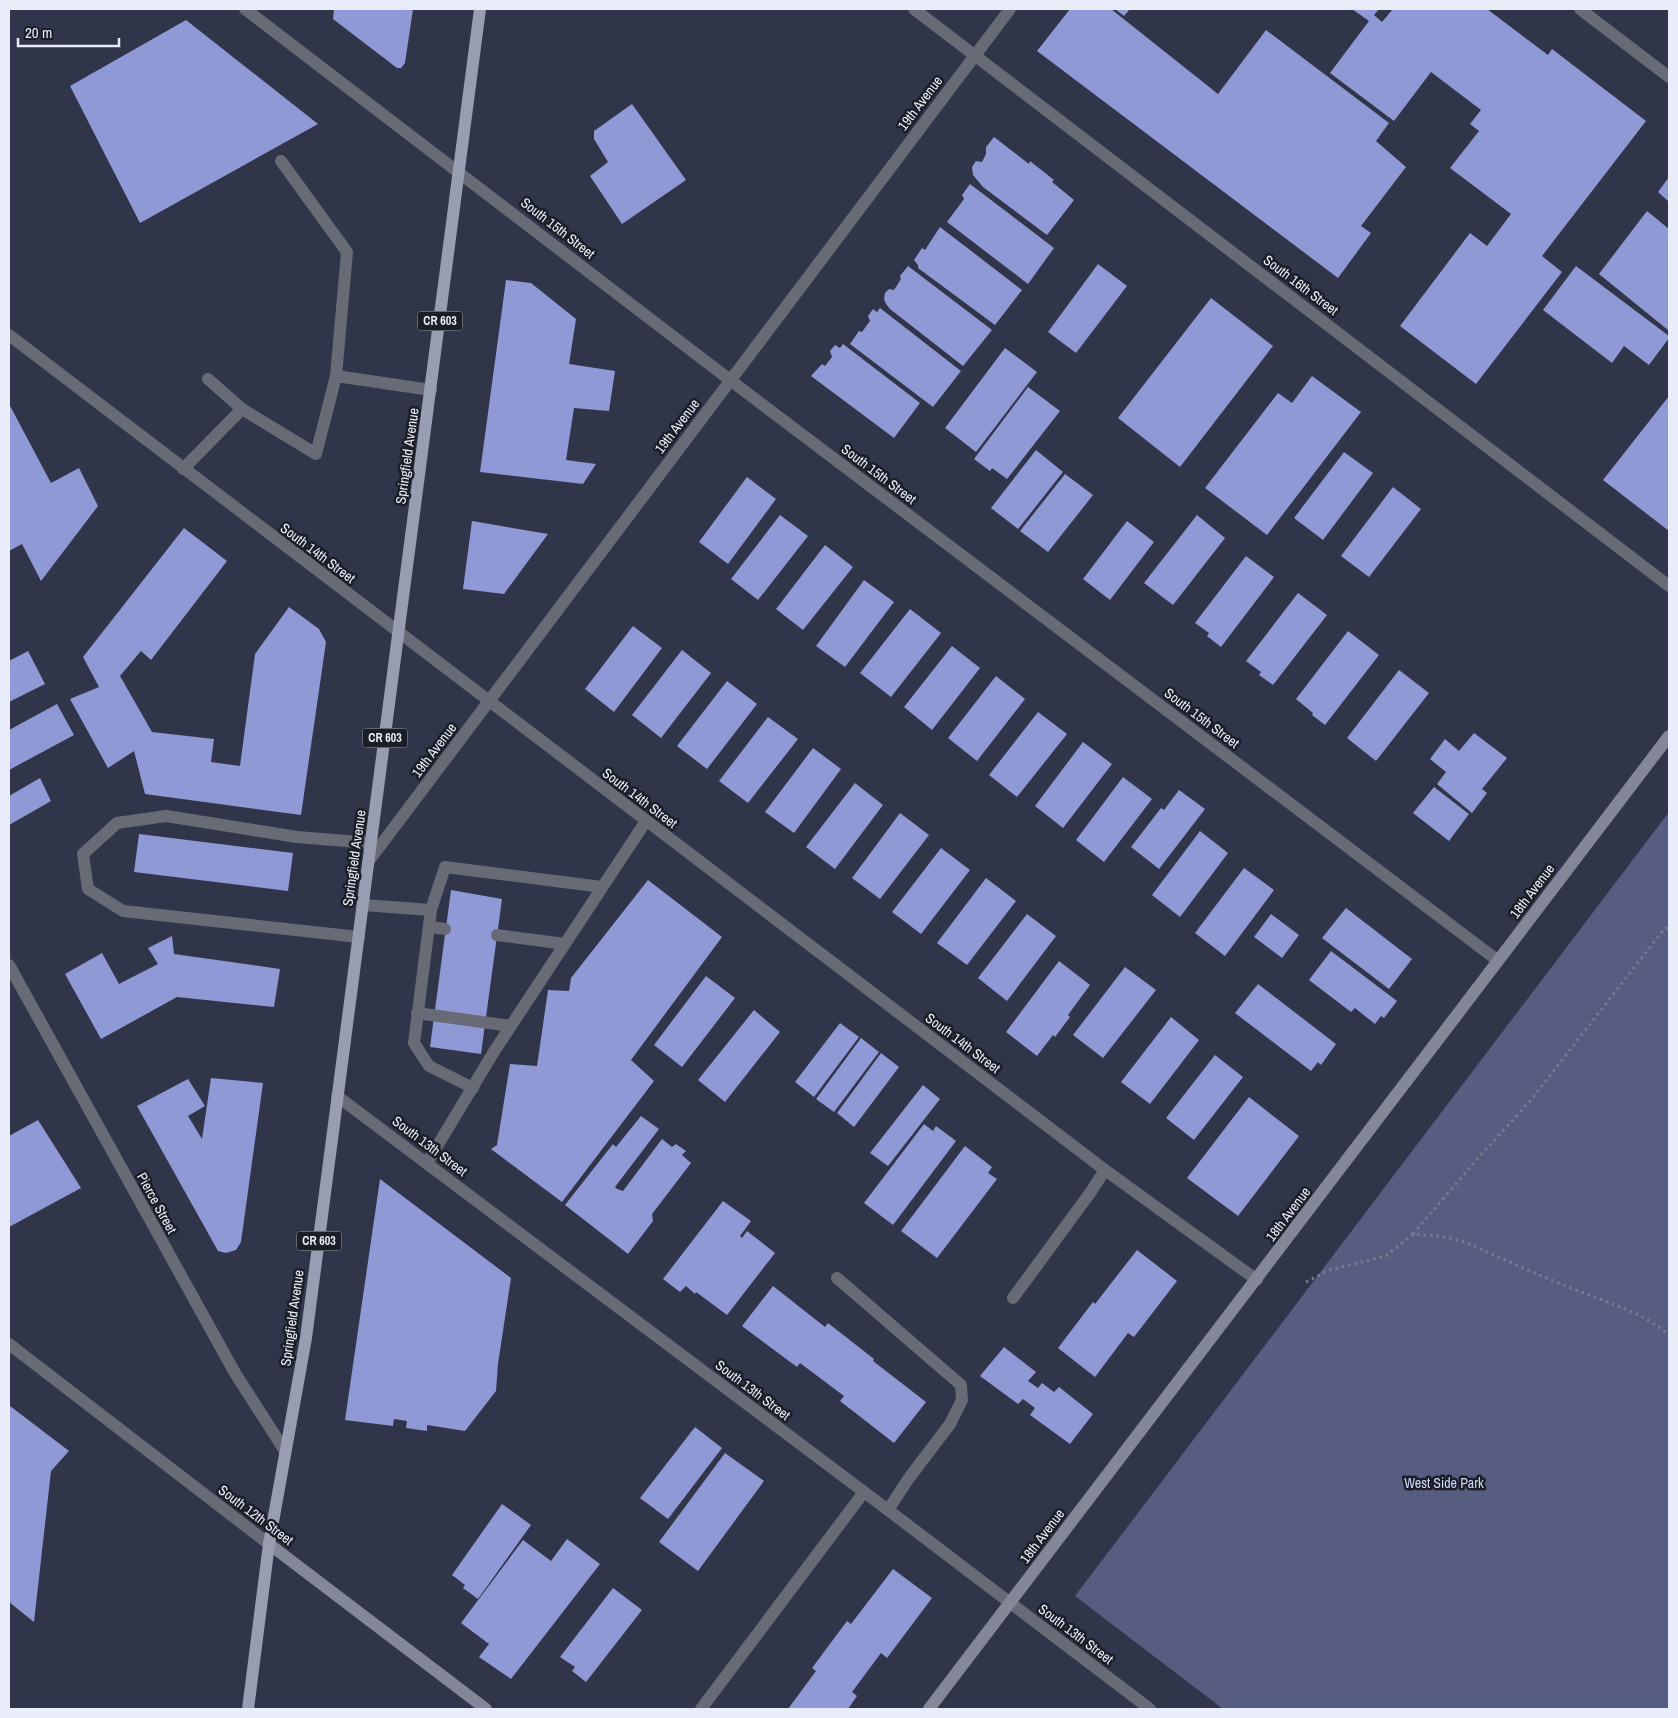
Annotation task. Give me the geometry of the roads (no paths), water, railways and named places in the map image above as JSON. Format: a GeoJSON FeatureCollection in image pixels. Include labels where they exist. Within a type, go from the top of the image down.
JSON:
{"type":"FeatureCollection","features":[{"type":"Feature","properties":{"kind":"main road","name":"Springfield Avenue"},"geometry":{"type":"LineString","coordinates":[[248,1709],[269,1544],[306,1338],[480,9]]}},
{"type":"Feature","properties":{"kind":"main road","name":"18th Avenue"},"geometry":{"type":"LineString","coordinates":[[929,1709],[1669,736]]}},
{"type":"Feature","properties":{"kind":"main road","name":"South 12th Street"},"geometry":{"type":"LineString","coordinates":[[269,1544],[486,1709]]}},
{"type":"Feature","properties":{"kind":"street","name":"South 15th Street"},"geometry":{"type":"LineString","coordinates":[[245,9],[730,380],[1498,960]]}},
{"type":"Feature","properties":{"kind":"street","name":"South 16th Street"},"geometry":{"type":"LineString","coordinates":[[914,9],[1669,586]]}},
{"type":"Feature","properties":{"kind":"street","name":"19th Avenue"},"geometry":{"type":"LineString","coordinates":[[368,862],[1010,9]]}},
{"type":"Feature","properties":{"kind":"street"},"geometry":{"type":"LineString","coordinates":[[1580,9],[1669,77]]}},
{"type":"Feature","properties":{"kind":"street"},"geometry":{"type":"LineString","coordinates":[[208,379],[242,409],[316,454],[336,376],[347,252],[281,161]]}},
{"type":"Feature","properties":{"kind":"street","name":"South 14th Street"},"geometry":{"type":"LineString","coordinates":[[9,335],[1105,1170],[1257,1280]]}},
{"type":"Feature","properties":{"kind":"street"},"geometry":{"type":"LineString","coordinates":[[336,376],[431,390]]}},
{"type":"Feature","properties":{"kind":"street"},"geometry":{"type":"LineString","coordinates":[[183,468],[242,409]]}},
{"type":"Feature","properties":{"kind":"street"},"geometry":{"type":"LineString","coordinates":[[358,937],[123,911],[88,889],[83,854],[117,823],[166,816],[297,837],[371,843]]}},
{"type":"Feature","properties":{"kind":"street"},"geometry":{"type":"LineString","coordinates":[[427,1164],[511,1026],[646,821]]}},
{"type":"Feature","properties":{"kind":"street"},"geometry":{"type":"LineString","coordinates":[[472,1088],[429,1066],[414,1043],[431,910],[445,867],[602,888]]}},
{"type":"Feature","properties":{"kind":"street"},"geometry":{"type":"LineString","coordinates":[[363,905],[431,910]]}},
{"type":"Feature","properties":{"kind":"street"},"geometry":{"type":"LineString","coordinates":[[429,927],[446,929]]}},
{"type":"Feature","properties":{"kind":"street"},"geometry":{"type":"LineString","coordinates":[[497,935],[565,944]]}},
{"type":"Feature","properties":{"kind":"street","name":"Pierce Street"},"geometry":{"type":"LineString","coordinates":[[9,965],[235,1373],[285,1452]]}},
{"type":"Feature","properties":{"kind":"street"},"geometry":{"type":"LineString","coordinates":[[417,1013],[511,1026]]}},
{"type":"Feature","properties":{"kind":"street","name":"South 13th Street"},"geometry":{"type":"LineString","coordinates":[[337,1096],[1150,1709]]}},
{"type":"Feature","properties":{"kind":"street"},"geometry":{"type":"LineString","coordinates":[[1013,1298],[1105,1170]]}},
{"type":"Feature","properties":{"kind":"street"},"geometry":{"type":"LineString","coordinates":[[837,1278],[960,1385],[962,1400],[950,1424],[909,1478],[888,1510]]}},
{"type":"Feature","properties":{"kind":"street","name":"South 12th Street"},"geometry":{"type":"LineString","coordinates":[[9,1344],[269,1544]]}},
{"type":"Feature","properties":{"kind":"street"},"geometry":{"type":"LineString","coordinates":[[701,1709],[864,1492]]}},
{"type":"Feature","properties":{"kind":"park label","name":"West Side Park"},"geometry":{"type":"Point","coordinates":[1444,1483]}}]}
